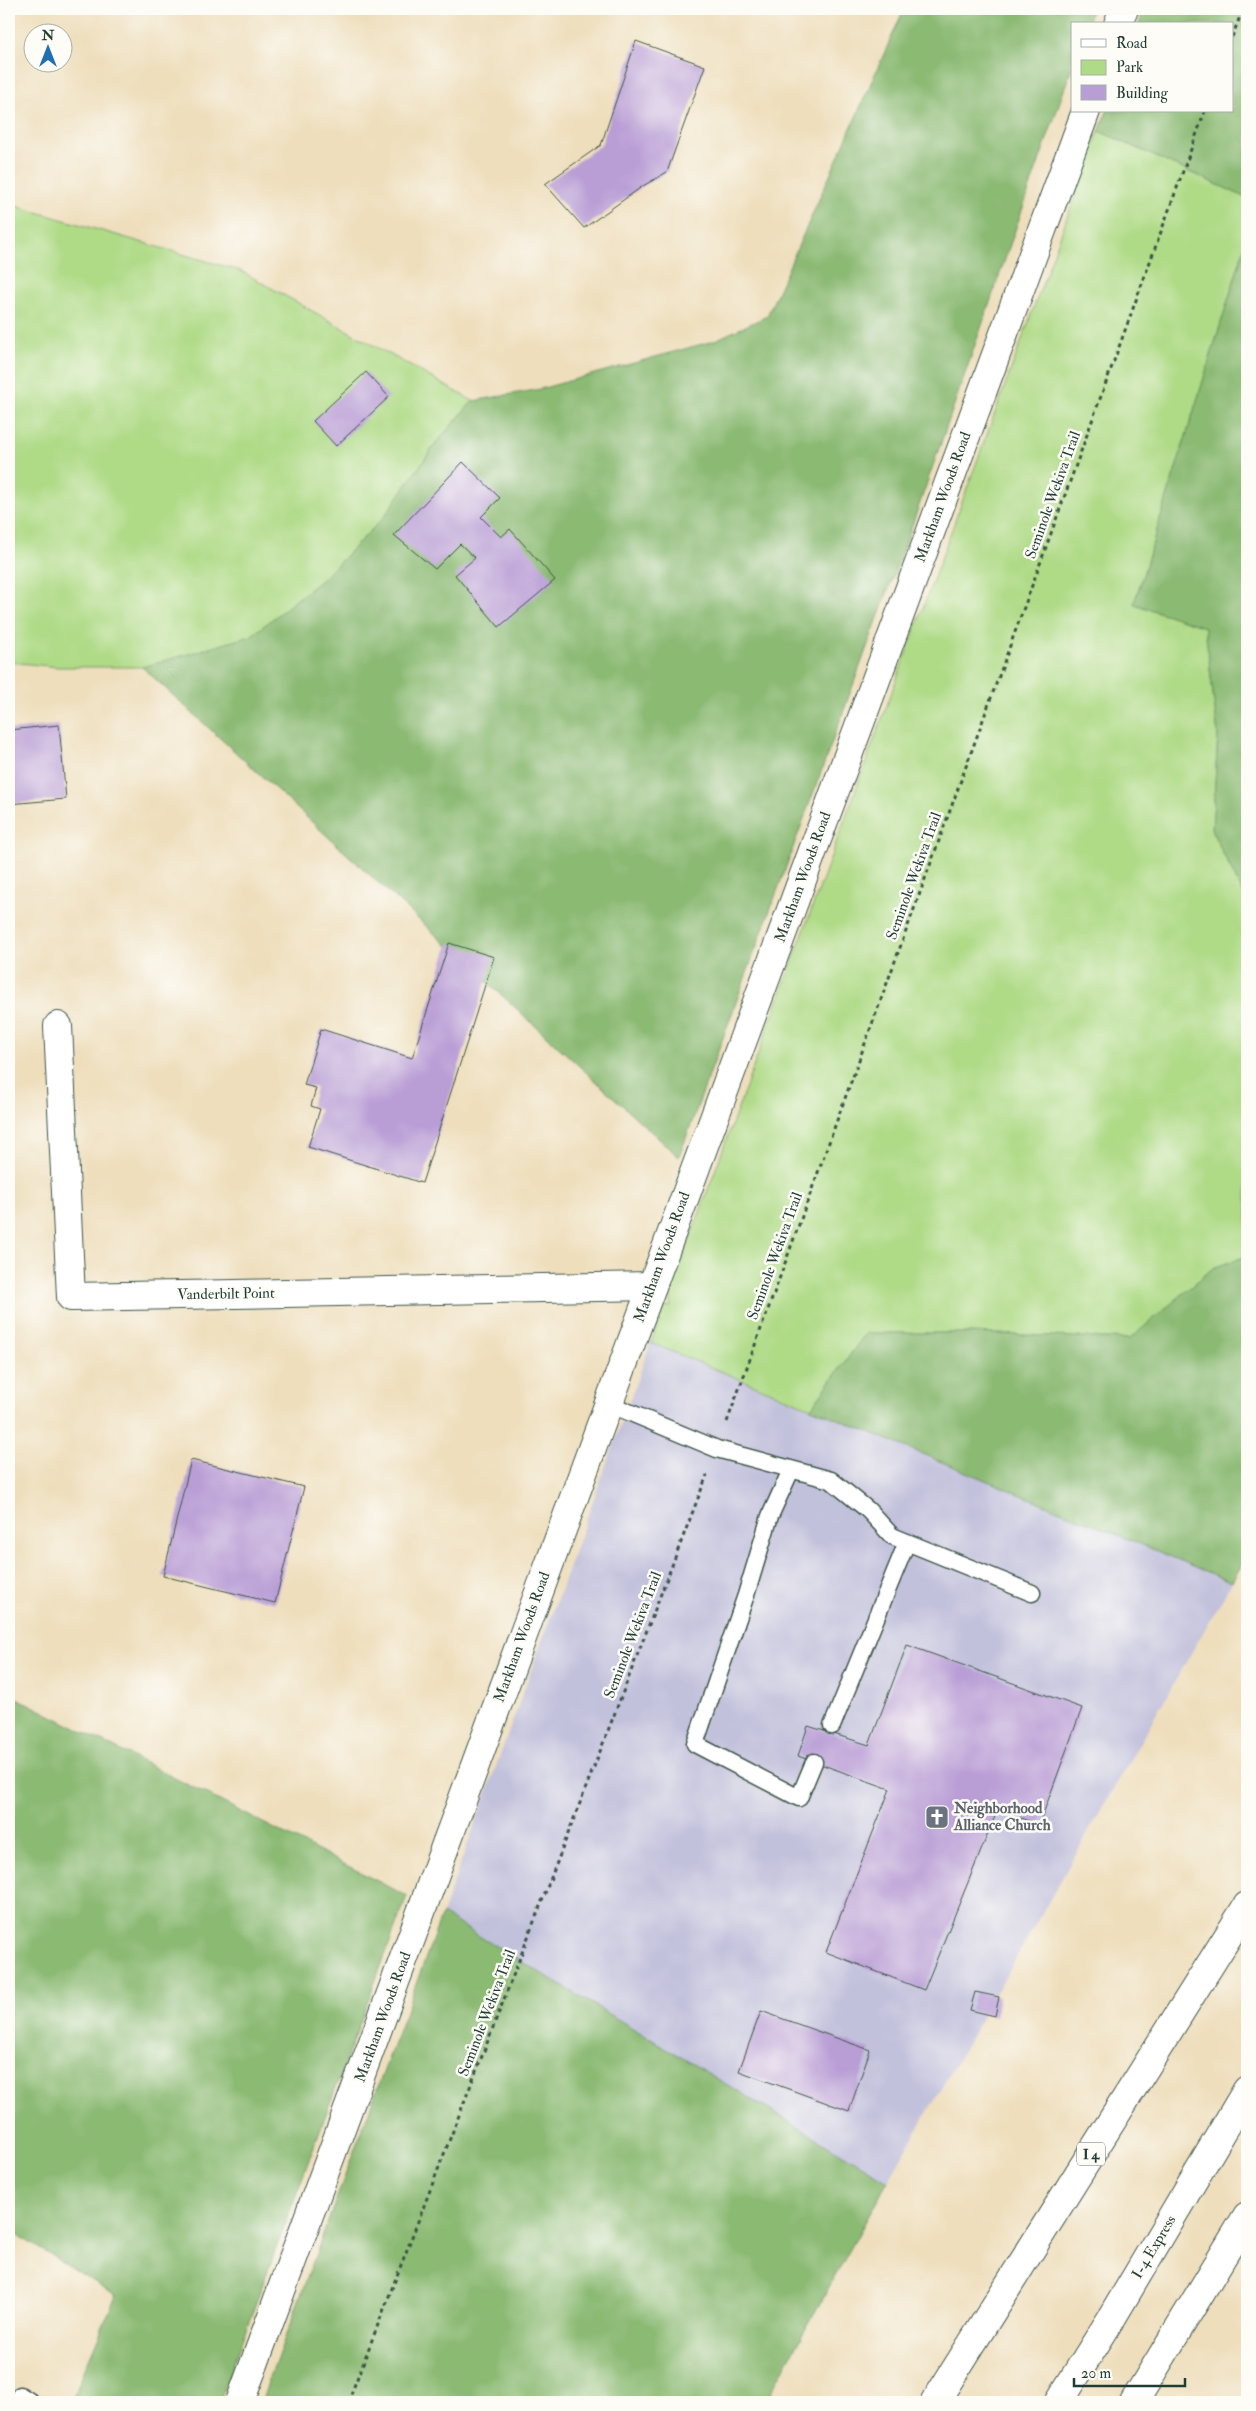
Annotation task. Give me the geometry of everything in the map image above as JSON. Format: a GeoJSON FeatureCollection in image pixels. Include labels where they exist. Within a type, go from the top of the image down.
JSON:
{"type":"FeatureCollection","features":[{"type":"Feature","properties":{"kind":"main road"},"geometry":{"type":"LineString","coordinates":[[1119,22],[1124,9]]}},
{"type":"Feature","properties":{"kind":"main road","name":"Markham Woods Road"},"geometry":{"type":"LineString","coordinates":[[240,2402],[607,1403],[652,1286],[1086,112]]}},
{"type":"Feature","properties":{"kind":"main road","name":"Vanderbilt Point"},"geometry":{"type":"LineString","coordinates":[[58,1026],[71,1297],[652,1286]]}},
{"type":"Feature","properties":{"kind":"main road","name":"I 4"},"geometry":{"type":"LineString","coordinates":[[935,2402],[1247,1906]]}},
{"type":"Feature","properties":{"kind":"main road","name":"I-4 Express"},"geometry":{"type":"LineString","coordinates":[[1059,2402],[1111,2319],[1247,2090]]}},
{"type":"Feature","properties":{"kind":"main road"},"geometry":{"type":"LineString","coordinates":[[1134,2402],[1247,2216]]}},
{"type":"Feature","properties":{"kind":"lane"},"geometry":{"type":"LineString","coordinates":[[607,1403],[717,1449],[831,1480],[868,1510],[892,1536],[1032,1593]]}},
{"type":"Feature","properties":{"kind":"lane"},"geometry":{"type":"LineString","coordinates":[[791,1470],[770,1516],[746,1595],[695,1744],[799,1798],[814,1762]]}},
{"type":"Feature","properties":{"kind":"lane"},"geometry":{"type":"LineString","coordinates":[[832,1726],[907,1542]]}},
{"type":"Feature","properties":{"kind":"path"},"geometry":{"type":"LineString","coordinates":[[1234,32],[1243,9]]}},
{"type":"Feature","properties":{"kind":"path","name":"Seminole Wekiva Trail"},"geometry":{"type":"LineString","coordinates":[[348,2402],[717,1449],[1205,112]]}},
{"type":"Feature","properties":{"kind":"shaded area"},"geometry":{"type":"Polygon","coordinates":[[[651,1342],[1232,1582],[888,2181],[442,1914],[651,1342]]]}},
{"type":"Feature","properties":{"kind":"green space"},"geometry":{"type":"Polygon","coordinates":[[[904,9],[1092,9],[1088,22],[1071,22],[1071,70],[914,520],[679,1157],[142,667],[251,636],[325,577],[384,517],[436,443],[473,401],[540,389],[713,341],[767,316],[904,9]]]}},
{"type":"Feature","properties":{"kind":"green space"},"geometry":{"type":"Polygon","coordinates":[[[1144,9],[1247,9],[1247,198],[1099,131],[1107,112],[1234,112],[1234,22],[1140,22],[1144,9]]]}},
{"type":"Feature","properties":{"kind":"green space"},"geometry":{"type":"Polygon","coordinates":[[[1099,131],[1247,198],[1247,239],[1134,604],[1205,627],[1218,735],[1212,831],[1247,901],[1247,1256],[1213,1268],[1130,1339],[969,1333],[866,1333],[811,1408],[651,1343],[664,1307],[671,1307],[671,1290],[1099,131]]]}},
{"type":"Feature","properties":{"kind":"green space"},"geometry":{"type":"Polygon","coordinates":[[[9,204],[241,271],[473,401],[436,443],[384,517],[325,577],[251,636],[147,667],[58,667],[9,662],[9,204]]]}},
{"type":"Feature","properties":{"kind":"green space"},"geometry":{"type":"Polygon","coordinates":[[[1247,239],[1247,901],[1212,831],[1218,735],[1205,627],[1134,604],[1247,239]]]}},
{"type":"Feature","properties":{"kind":"green space"},"geometry":{"type":"Polygon","coordinates":[[[1247,1256],[1247,1555],[1232,1582],[811,1408],[866,1333],[969,1333],[1130,1339],[1213,1268],[1247,1256]]]}},
{"type":"Feature","properties":{"kind":"green space"},"geometry":{"type":"Polygon","coordinates":[[[9,1694],[407,1896],[219,2402],[71,2402],[116,2295],[9,2230],[9,1694]]]}},
{"type":"Feature","properties":{"kind":"green space"},"geometry":{"type":"Polygon","coordinates":[[[442,1914],[888,2181],[765,2402],[261,2402],[442,1914]]]}},
{"type":"Feature","properties":{"kind":"building"},"geometry":{"type":"Polygon","coordinates":[[[636,41],[705,66],[667,172],[643,186],[584,228],[545,184],[601,145],[636,41]]]}},
{"type":"Feature","properties":{"kind":"building"},"geometry":{"type":"Polygon","coordinates":[[[366,372],[389,397],[336,446],[313,421],[366,372]]]}},
{"type":"Feature","properties":{"kind":"building"},"geometry":{"type":"Polygon","coordinates":[[[463,462],[500,498],[481,517],[501,537],[510,529],[555,580],[499,627],[455,575],[475,558],[460,544],[435,569],[394,535],[463,462]]]}},
{"type":"Feature","properties":{"kind":"building"},"geometry":{"type":"Polygon","coordinates":[[[59,725],[66,799],[9,804],[9,730],[59,725]]]}},
{"type":"Feature","properties":{"kind":"building"},"geometry":{"type":"Polygon","coordinates":[[[449,943],[494,957],[422,1183],[308,1147],[320,1109],[311,1106],[316,1088],[304,1085],[321,1029],[412,1058],[449,943]]]}},
{"type":"Feature","properties":{"kind":"building"},"geometry":{"type":"Polygon","coordinates":[[[191,1460],[304,1487],[275,1603],[163,1576],[191,1460]]]}},
{"type":"Feature","properties":{"kind":"building","name":"Neighborhood Alliance Church"},"geometry":{"type":"Polygon","coordinates":[[[907,1645],[1082,1708],[1039,1825],[998,1809],[924,1990],[826,1952],[890,1789],[798,1756],[808,1726],[869,1745],[907,1645]]]}},
{"type":"Feature","properties":{"kind":"building"},"geometry":{"type":"Polygon","coordinates":[[[975,1992],[999,1997],[995,2016],[970,2010],[975,1992]]]}},
{"type":"Feature","properties":{"kind":"building"},"geometry":{"type":"Polygon","coordinates":[[[761,2011],[870,2050],[849,2111],[739,2071],[761,2011]]]}},
{"type":"Feature","properties":{"kind":"place","name":"Neighborhood Alliance Church"},"geometry":{"type":"Point","coordinates":[937,1817]}}]}
